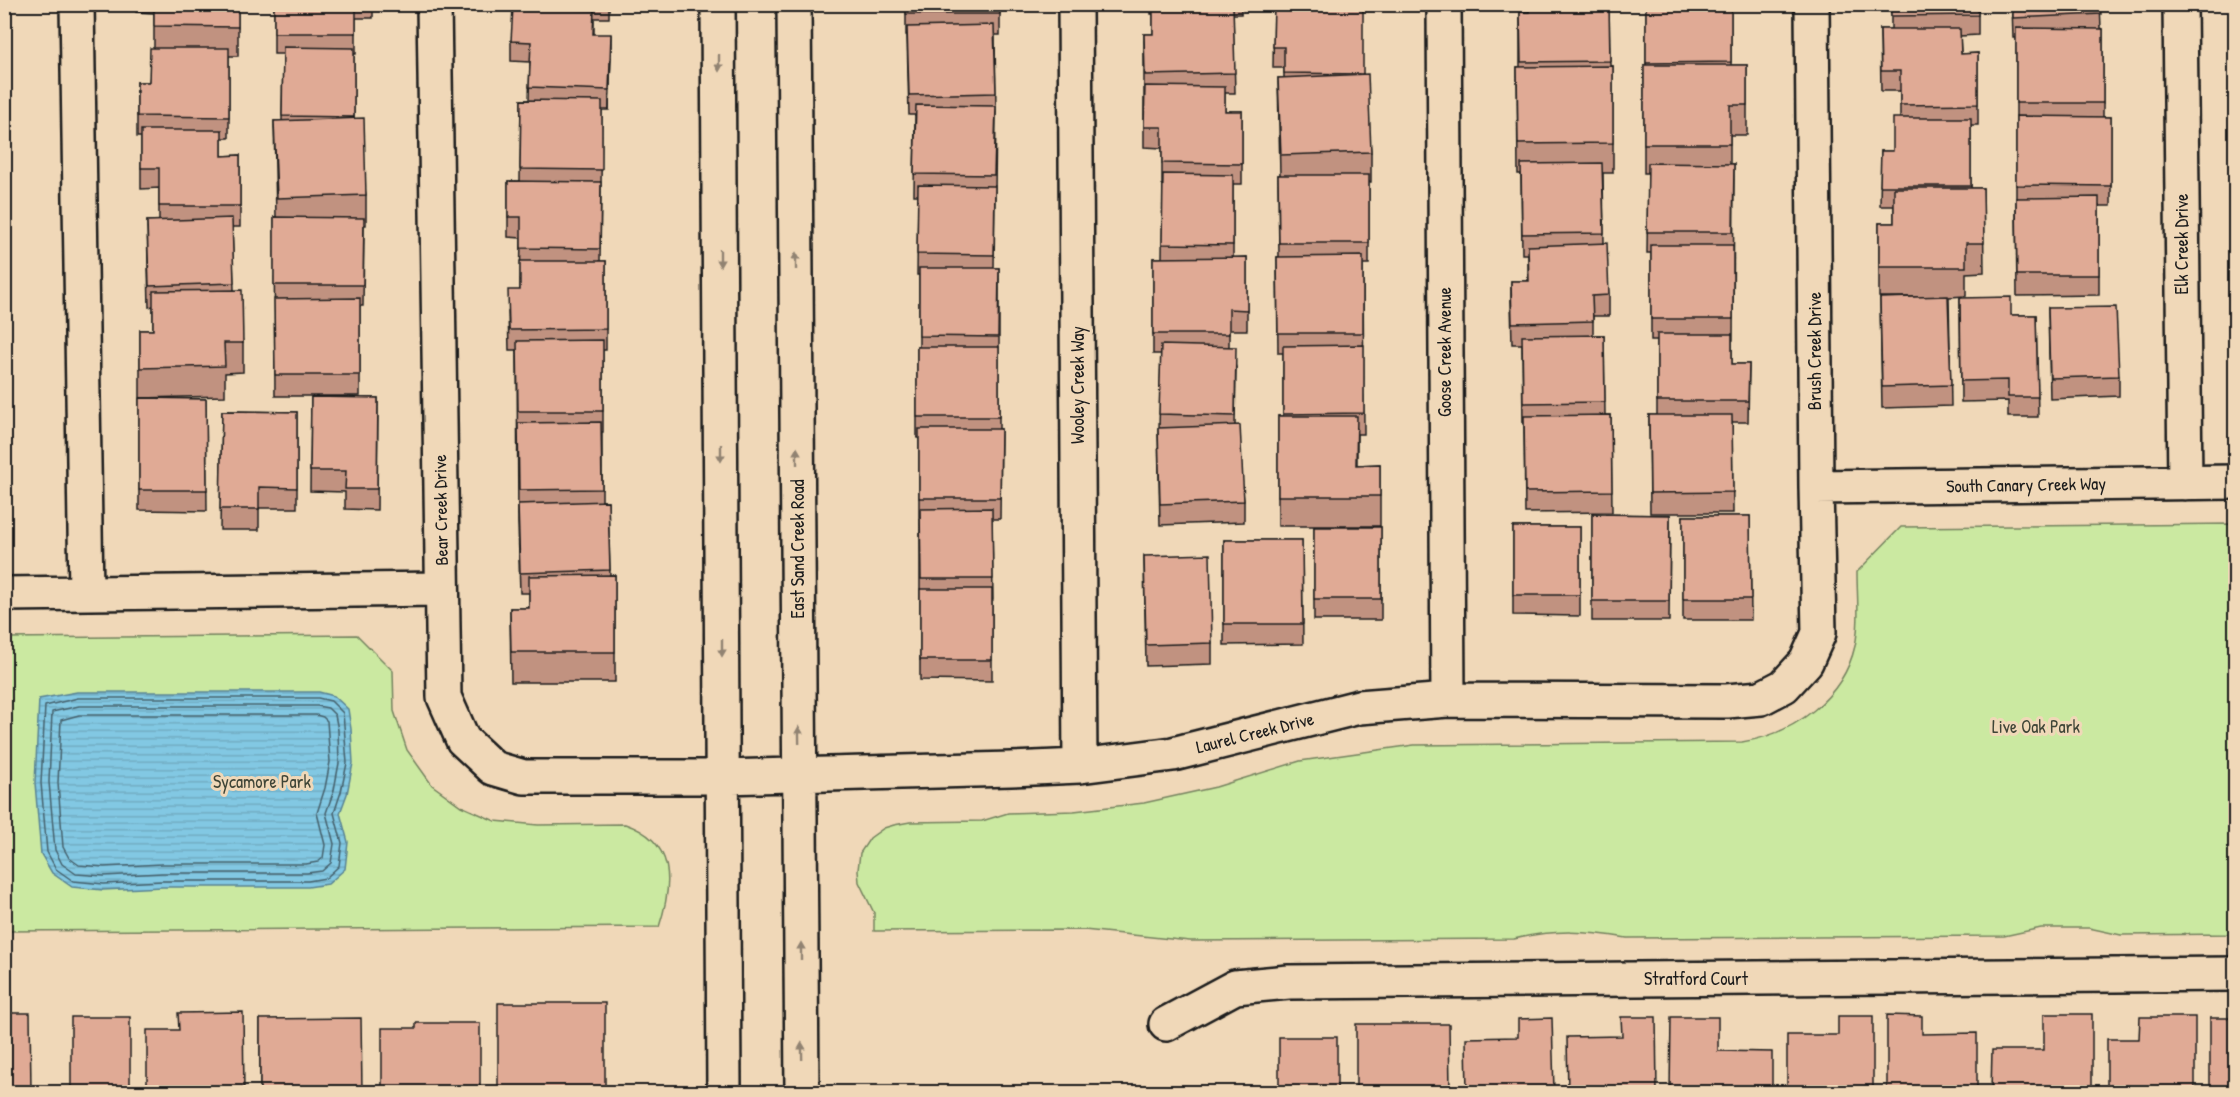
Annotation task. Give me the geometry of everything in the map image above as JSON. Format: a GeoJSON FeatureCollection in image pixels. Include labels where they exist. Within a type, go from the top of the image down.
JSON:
{"type":"FeatureCollection","features":[{"type":"Feature","properties":{"kind":"street"},"geometry":{"type":"LineString","coordinates":[[76,4],[86,593]]}},
{"type":"Feature","properties":{"kind":"street","name":"Bear Creek Drive"},"geometry":{"type":"LineString","coordinates":[[434,4],[444,697],[463,740],[492,768],[524,777],[722,777]]}},
{"type":"Feature","properties":{"kind":"street"},"geometry":{"type":"LineString","coordinates":[[718,4],[724,1092]]}},
{"type":"Feature","properties":{"kind":"street","name":"East Sand Creek Road"},"geometry":{"type":"LineString","coordinates":[[794,4],[802,1092]]}},
{"type":"Feature","properties":{"kind":"street","name":"Wooley Creek Way"},"geometry":{"type":"LineString","coordinates":[[1075,4],[1080,766]]}},
{"type":"Feature","properties":{"kind":"street","name":"Goose Creek Avenue"},"geometry":{"type":"LineString","coordinates":[[1444,4],[1448,700]]}},
{"type":"Feature","properties":{"kind":"street","name":"Brush Creek Drive"},"geometry":{"type":"LineString","coordinates":[[1784,686],[1806,662],[1819,633],[1812,4]]}},
{"type":"Feature","properties":{"kind":"street","name":"Elk Creek Drive"},"geometry":{"type":"LineString","coordinates":[[2180,4],[2185,483]]}},
{"type":"Feature","properties":{"kind":"street","name":"South Canary Creek Way"},"geometry":{"type":"LineString","coordinates":[[1816,487],[2235,482]]}},
{"type":"Feature","properties":{"kind":"street"},"geometry":{"type":"LineString","coordinates":[[4,594],[442,589]]}},
{"type":"Feature","properties":{"kind":"street","name":"Laurel Creek Drive"},"geometry":{"type":"LineString","coordinates":[[722,777],[1080,766],[1173,754],[1359,707],[1448,700],[1727,701],[1761,698],[1784,686]]}},
{"type":"Feature","properties":{"kind":"street","name":"Stratford Court"},"geometry":{"type":"LineString","coordinates":[[1166,1024],[1235,987],[1289,982],[2235,974]]}},
{"type":"Feature","properties":{"kind":"green space","name":"Live Oak Park"},"geometry":{"type":"Polygon","coordinates":[[[2235,524],[2235,934],[2121,935],[2089,928],[2041,928],[2004,936],[1627,938],[1570,932],[1514,939],[1190,941],[1084,930],[874,931],[874,913],[859,882],[860,853],[870,838],[884,828],[910,822],[982,821],[1008,813],[1074,811],[1144,803],[1216,787],[1300,761],[1414,745],[1742,742],[1761,738],[1797,722],[1828,697],[1840,682],[1849,665],[1857,637],[1857,572],[1901,527],[2235,524]]]}},
{"type":"Feature","properties":{"kind":"green space","name":"Sycamore Park"},"geometry":{"type":"Polygon","coordinates":[[[357,635],[393,671],[394,711],[407,750],[432,785],[461,806],[495,821],[538,825],[625,824],[654,841],[662,853],[668,880],[664,911],[659,927],[5,931],[4,638],[357,635]]]}},
{"type":"Feature","properties":{"kind":"water"},"geometry":{"type":"Polygon","coordinates":[[[77,692],[319,692],[334,696],[348,709],[351,729],[353,763],[347,794],[340,813],[348,842],[345,869],[328,884],[308,887],[162,887],[103,890],[72,887],[52,873],[41,854],[35,783],[39,699],[77,692]]]}},
{"type":"Feature","properties":{"kind":"building"},"geometry":{"type":"Polygon","coordinates":[[[154,4],[238,4],[238,27],[154,26],[154,4]]]}},
{"type":"Feature","properties":{"kind":"building"},"geometry":{"type":"Polygon","coordinates":[[[274,4],[356,4],[356,33],[274,33],[274,4]]]}},
{"type":"Feature","properties":{"kind":"building"},"geometry":{"type":"Polygon","coordinates":[[[906,4],[1000,4],[1000,14],[906,14],[906,4]]]}},
{"type":"Feature","properties":{"kind":"building"},"geometry":{"type":"Polygon","coordinates":[[[1274,4],[1363,5],[1363,74],[1284,73],[1284,47],[1273,47],[1274,4]]]}},
{"type":"Feature","properties":{"kind":"building"},"geometry":{"type":"Polygon","coordinates":[[[1530,4],[1609,4],[1610,61],[1521,62],[1520,12],[1529,12],[1530,4]]]}},
{"type":"Feature","properties":{"kind":"building"},"geometry":{"type":"Polygon","coordinates":[[[1646,4],[1731,4],[1731,62],[1646,63],[1646,4]]]}},
{"type":"Feature","properties":{"kind":"building"},"geometry":{"type":"Polygon","coordinates":[[[1891,4],[1978,4],[1978,15],[1891,16],[1891,4]]]}},
{"type":"Feature","properties":{"kind":"building"},"geometry":{"type":"Polygon","coordinates":[[[2013,4],[2100,4],[2101,14],[2013,18],[2013,4]]]}},
{"type":"Feature","properties":{"kind":"building"},"geometry":{"type":"Polygon","coordinates":[[[1233,6],[1235,73],[1145,75],[1144,34],[1153,34],[1153,7],[1233,6]]]}},
{"type":"Feature","properties":{"kind":"building"},"geometry":{"type":"Polygon","coordinates":[[[513,7],[594,10],[593,34],[611,34],[609,90],[529,87],[531,42],[511,41],[513,7]]]}},
{"type":"Feature","properties":{"kind":"building"},"geometry":{"type":"Polygon","coordinates":[[[994,25],[996,93],[909,95],[907,27],[994,25]]]}},
{"type":"Feature","properties":{"kind":"building"},"geometry":{"type":"Polygon","coordinates":[[[2016,28],[2103,29],[2103,103],[2016,103],[2016,28]]]}},
{"type":"Feature","properties":{"kind":"building"},"geometry":{"type":"Polygon","coordinates":[[[1880,29],[1960,29],[1961,54],[1978,53],[1978,104],[1900,105],[1900,71],[1881,71],[1880,29]]]}},
{"type":"Feature","properties":{"kind":"building"},"geometry":{"type":"Polygon","coordinates":[[[283,47],[354,48],[354,117],[282,116],[283,47]]]}},
{"type":"Feature","properties":{"kind":"building"},"geometry":{"type":"Polygon","coordinates":[[[150,48],[229,48],[229,117],[137,116],[137,82],[149,82],[150,48]]]}},
{"type":"Feature","properties":{"kind":"building"},"geometry":{"type":"Polygon","coordinates":[[[1644,65],[1747,65],[1747,105],[1730,105],[1730,144],[1644,144],[1644,65]]]}},
{"type":"Feature","properties":{"kind":"building"},"geometry":{"type":"Polygon","coordinates":[[[1613,66],[1613,143],[1518,144],[1517,67],[1613,66]]]}},
{"type":"Feature","properties":{"kind":"building"},"geometry":{"type":"Polygon","coordinates":[[[1368,74],[1371,152],[1281,155],[1278,78],[1368,74]]]}},
{"type":"Feature","properties":{"kind":"building"},"geometry":{"type":"Polygon","coordinates":[[[1145,86],[1225,87],[1225,111],[1242,111],[1242,164],[1162,163],[1162,127],[1144,127],[1145,86]]]}},
{"type":"Feature","properties":{"kind":"building"},"geometry":{"type":"Polygon","coordinates":[[[521,100],[602,101],[602,170],[520,169],[521,100]]]}},
{"type":"Feature","properties":{"kind":"building"},"geometry":{"type":"Polygon","coordinates":[[[916,105],[996,106],[994,175],[914,174],[916,105]]]}},
{"type":"Feature","properties":{"kind":"building"},"geometry":{"type":"Polygon","coordinates":[[[2016,116],[2111,117],[2111,186],[2016,185],[2016,116]]]}},
{"type":"Feature","properties":{"kind":"building"},"geometry":{"type":"Polygon","coordinates":[[[364,118],[366,195],[277,198],[274,121],[364,118]]]}},
{"type":"Feature","properties":{"kind":"building"},"geometry":{"type":"Polygon","coordinates":[[[1893,118],[1971,118],[1971,186],[1880,186],[1881,151],[1893,151],[1893,118]]]}},
{"type":"Feature","properties":{"kind":"building"},"geometry":{"type":"Polygon","coordinates":[[[141,130],[222,130],[222,156],[240,155],[240,206],[159,206],[159,168],[141,168],[141,130]]]}},
{"type":"Feature","properties":{"kind":"building"},"geometry":{"type":"Polygon","coordinates":[[[1602,163],[1604,233],[1522,234],[1521,164],[1602,163]]]}},
{"type":"Feature","properties":{"kind":"building"},"geometry":{"type":"Polygon","coordinates":[[[1648,163],[1734,164],[1733,232],[1647,232],[1648,163]]]}},
{"type":"Feature","properties":{"kind":"building"},"geometry":{"type":"Polygon","coordinates":[[[1163,174],[1233,175],[1233,245],[1162,244],[1163,174]]]}},
{"type":"Feature","properties":{"kind":"building"},"geometry":{"type":"Polygon","coordinates":[[[1278,175],[1369,175],[1369,243],[1279,243],[1278,175]]]}},
{"type":"Feature","properties":{"kind":"building"},"geometry":{"type":"Polygon","coordinates":[[[508,181],[601,182],[600,249],[521,248],[521,217],[508,217],[508,181]]]}},
{"type":"Feature","properties":{"kind":"building"},"geometry":{"type":"Polygon","coordinates":[[[918,185],[995,186],[994,255],[917,254],[918,185]]]}},
{"type":"Feature","properties":{"kind":"building"},"geometry":{"type":"Polygon","coordinates":[[[1894,188],[1983,188],[1984,243],[1966,243],[1966,267],[1879,267],[1879,223],[1894,223],[1894,188]]]}},
{"type":"Feature","properties":{"kind":"building"},"geometry":{"type":"Polygon","coordinates":[[[2099,197],[2099,275],[2017,275],[2016,198],[2099,197]]]}},
{"type":"Feature","properties":{"kind":"building"},"geometry":{"type":"Polygon","coordinates":[[[274,217],[364,218],[363,285],[274,285],[274,217]]]}},
{"type":"Feature","properties":{"kind":"building"},"geometry":{"type":"Polygon","coordinates":[[[232,218],[234,283],[149,286],[147,221],[232,218]]]}},
{"type":"Feature","properties":{"kind":"building"},"geometry":{"type":"Polygon","coordinates":[[[1607,243],[1609,295],[1592,296],[1593,321],[1512,323],[1511,281],[1529,281],[1528,246],[1607,243]]]}},
{"type":"Feature","properties":{"kind":"building"},"geometry":{"type":"Polygon","coordinates":[[[1651,245],[1733,245],[1733,319],[1651,319],[1651,245]]]}},
{"type":"Feature","properties":{"kind":"building"},"geometry":{"type":"Polygon","coordinates":[[[1363,256],[1363,333],[1278,333],[1277,257],[1363,256]]]}},
{"type":"Feature","properties":{"kind":"building"},"geometry":{"type":"Polygon","coordinates":[[[1247,257],[1247,310],[1229,309],[1229,334],[1153,334],[1153,258],[1247,257]]]}},
{"type":"Feature","properties":{"kind":"building"},"geometry":{"type":"Polygon","coordinates":[[[520,261],[606,261],[606,329],[509,330],[508,290],[520,290],[520,261]]]}},
{"type":"Feature","properties":{"kind":"building"},"geometry":{"type":"Polygon","coordinates":[[[919,268],[999,268],[998,337],[919,336],[919,268]]]}},
{"type":"Feature","properties":{"kind":"building"},"geometry":{"type":"Polygon","coordinates":[[[242,290],[243,343],[224,343],[225,366],[140,368],[140,330],[153,330],[153,291],[242,290]]]}},
{"type":"Feature","properties":{"kind":"building"},"geometry":{"type":"Polygon","coordinates":[[[1948,296],[1951,385],[1882,387],[1880,298],[1948,296]]]}},
{"type":"Feature","properties":{"kind":"building"},"geometry":{"type":"Polygon","coordinates":[[[2011,297],[2011,315],[2036,315],[2038,397],[2008,397],[2008,380],[1961,381],[1960,298],[2011,297]]]}},
{"type":"Feature","properties":{"kind":"building"},"geometry":{"type":"Polygon","coordinates":[[[360,298],[360,375],[275,375],[274,299],[360,298]]]}},
{"type":"Feature","properties":{"kind":"building"},"geometry":{"type":"Polygon","coordinates":[[[2116,307],[2119,376],[2050,378],[2048,308],[2116,307]]]}},
{"type":"Feature","properties":{"kind":"building"},"geometry":{"type":"Polygon","coordinates":[[[1657,334],[1732,334],[1732,364],[1749,364],[1748,401],[1657,401],[1657,334]]]}},
{"type":"Feature","properties":{"kind":"building"},"geometry":{"type":"Polygon","coordinates":[[[1604,335],[1605,402],[1523,403],[1522,336],[1604,335]]]}},
{"type":"Feature","properties":{"kind":"building"},"geometry":{"type":"Polygon","coordinates":[[[603,340],[603,411],[518,411],[517,341],[603,340]]]}},
{"type":"Feature","properties":{"kind":"building"},"geometry":{"type":"Polygon","coordinates":[[[1161,345],[1236,347],[1235,416],[1159,414],[1161,345]]]}},
{"type":"Feature","properties":{"kind":"building"},"geometry":{"type":"Polygon","coordinates":[[[1364,345],[1364,413],[1283,414],[1283,346],[1364,345]]]}},
{"type":"Feature","properties":{"kind":"building"},"geometry":{"type":"Polygon","coordinates":[[[917,347],[999,347],[999,417],[917,417],[917,347]]]}},
{"type":"Feature","properties":{"kind":"building"},"geometry":{"type":"Polygon","coordinates":[[[4,357],[6,357],[6,386],[4,386],[4,357]]]}},
{"type":"Feature","properties":{"kind":"building"},"geometry":{"type":"Polygon","coordinates":[[[311,397],[378,398],[377,489],[345,489],[346,471],[310,471],[311,397]]]}},
{"type":"Feature","properties":{"kind":"building"},"geometry":{"type":"Polygon","coordinates":[[[139,398],[206,399],[207,490],[139,490],[139,398]]]}},
{"type":"Feature","properties":{"kind":"building"},"geometry":{"type":"Polygon","coordinates":[[[222,411],[297,412],[297,488],[259,487],[259,509],[220,509],[222,411]]]}},
{"type":"Feature","properties":{"kind":"building"},"geometry":{"type":"Polygon","coordinates":[[[4,412],[7,412],[10,484],[4,484],[4,412]]]}},
{"type":"Feature","properties":{"kind":"building"},"geometry":{"type":"Polygon","coordinates":[[[1611,415],[1612,491],[1525,492],[1524,416],[1611,415]]]}},
{"type":"Feature","properties":{"kind":"building"},"geometry":{"type":"Polygon","coordinates":[[[1649,415],[1732,415],[1733,492],[1650,493],[1649,415]]]}},
{"type":"Feature","properties":{"kind":"building"},"geometry":{"type":"Polygon","coordinates":[[[1278,416],[1357,416],[1356,465],[1380,464],[1380,496],[1278,496],[1278,416]]]}},
{"type":"Feature","properties":{"kind":"building"},"geometry":{"type":"Polygon","coordinates":[[[601,422],[602,489],[519,490],[518,423],[601,422]]]}},
{"type":"Feature","properties":{"kind":"building"},"geometry":{"type":"Polygon","coordinates":[[[1240,425],[1244,501],[1160,504],[1158,428],[1240,425]]]}},
{"type":"Feature","properties":{"kind":"building"},"geometry":{"type":"Polygon","coordinates":[[[919,429],[1001,429],[1000,498],[919,498],[919,429]]]}},
{"type":"Feature","properties":{"kind":"building"},"geometry":{"type":"Polygon","coordinates":[[[608,501],[610,570],[520,573],[518,504],[608,501]]]}},
{"type":"Feature","properties":{"kind":"building"},"geometry":{"type":"Polygon","coordinates":[[[992,508],[993,579],[921,579],[920,509],[992,508]]]}},
{"type":"Feature","properties":{"kind":"building"},"geometry":{"type":"Polygon","coordinates":[[[1592,514],[1670,515],[1669,601],[1592,601],[1592,514]]]}},
{"type":"Feature","properties":{"kind":"building"},"geometry":{"type":"Polygon","coordinates":[[[1683,516],[1750,516],[1751,599],[1683,599],[1683,516]]]}},
{"type":"Feature","properties":{"kind":"building"},"geometry":{"type":"Polygon","coordinates":[[[1314,527],[1381,527],[1381,599],[1314,599],[1314,527]]]}},
{"type":"Feature","properties":{"kind":"building"},"geometry":{"type":"Polygon","coordinates":[[[1513,527],[1580,527],[1580,595],[1513,595],[1513,527]]]}},
{"type":"Feature","properties":{"kind":"building"},"geometry":{"type":"Polygon","coordinates":[[[1224,540],[1302,540],[1303,624],[1224,624],[1224,540]]]}},
{"type":"Feature","properties":{"kind":"building"},"geometry":{"type":"Polygon","coordinates":[[[1210,554],[1212,643],[1146,645],[1144,556],[1210,554]]]}},
{"type":"Feature","properties":{"kind":"building"},"geometry":{"type":"Polygon","coordinates":[[[615,575],[615,652],[511,652],[510,608],[529,608],[529,576],[615,575]]]}},
{"type":"Feature","properties":{"kind":"building"},"geometry":{"type":"Polygon","coordinates":[[[920,589],[992,589],[992,660],[920,660],[920,589]]]}},
{"type":"Feature","properties":{"kind":"building"},"geometry":{"type":"Polygon","coordinates":[[[498,1003],[605,1003],[605,1092],[498,1092],[498,1003]]]}},
{"type":"Feature","properties":{"kind":"building"},"geometry":{"type":"Polygon","coordinates":[[[243,1012],[244,1092],[147,1092],[147,1030],[179,1030],[178,1013],[243,1012]]]}},
{"type":"Feature","properties":{"kind":"building"},"geometry":{"type":"Polygon","coordinates":[[[4,1013],[30,1013],[31,1092],[4,1092],[4,1013]]]}},
{"type":"Feature","properties":{"kind":"building"},"geometry":{"type":"Polygon","coordinates":[[[2044,1014],[2092,1014],[2092,1092],[1991,1092],[1992,1050],[2044,1050],[2044,1014]]]}},
{"type":"Feature","properties":{"kind":"building"},"geometry":{"type":"Polygon","coordinates":[[[1887,1015],[1922,1016],[1922,1034],[1977,1033],[1977,1092],[1887,1092],[1887,1015]]]}},
{"type":"Feature","properties":{"kind":"building"},"geometry":{"type":"Polygon","coordinates":[[[1838,1016],[1873,1016],[1873,1092],[1787,1092],[1787,1035],[1838,1035],[1838,1016]]]}},
{"type":"Feature","properties":{"kind":"building"},"geometry":{"type":"Polygon","coordinates":[[[71,1017],[130,1017],[130,1092],[71,1092],[71,1017]]]}},
{"type":"Feature","properties":{"kind":"building"},"geometry":{"type":"Polygon","coordinates":[[[1621,1017],[1656,1017],[1657,1092],[1568,1092],[1567,1037],[1622,1036],[1621,1017]]]}},
{"type":"Feature","properties":{"kind":"building"},"geometry":{"type":"Polygon","coordinates":[[[1671,1017],[1718,1017],[1718,1051],[1772,1052],[1772,1092],[1670,1092],[1671,1017]]]}},
{"type":"Feature","properties":{"kind":"building"},"geometry":{"type":"Polygon","coordinates":[[[2140,1017],[2195,1017],[2195,1092],[2107,1092],[2107,1039],[2139,1039],[2140,1017]]]}},
{"type":"Feature","properties":{"kind":"building"},"geometry":{"type":"Polygon","coordinates":[[[361,1018],[362,1092],[260,1092],[260,1019],[361,1018]]]}},
{"type":"Feature","properties":{"kind":"building"},"geometry":{"type":"Polygon","coordinates":[[[1552,1018],[1554,1092],[1467,1092],[1466,1038],[1518,1037],[1518,1019],[1552,1018]]]}},
{"type":"Feature","properties":{"kind":"building"},"geometry":{"type":"Polygon","coordinates":[[[2210,1018],[2235,1018],[2235,1092],[2210,1092],[2210,1018]]]}},
{"type":"Feature","properties":{"kind":"building"},"geometry":{"type":"Polygon","coordinates":[[[416,1023],[480,1023],[480,1092],[382,1092],[382,1028],[416,1028],[416,1023]]]}},
{"type":"Feature","properties":{"kind":"building"},"geometry":{"type":"Polygon","coordinates":[[[1356,1024],[1449,1024],[1450,1092],[1356,1092],[1356,1024]]]}},
{"type":"Feature","properties":{"kind":"building"},"geometry":{"type":"Polygon","coordinates":[[[1279,1037],[1337,1037],[1337,1092],[1279,1092],[1279,1037]]]}}]}
